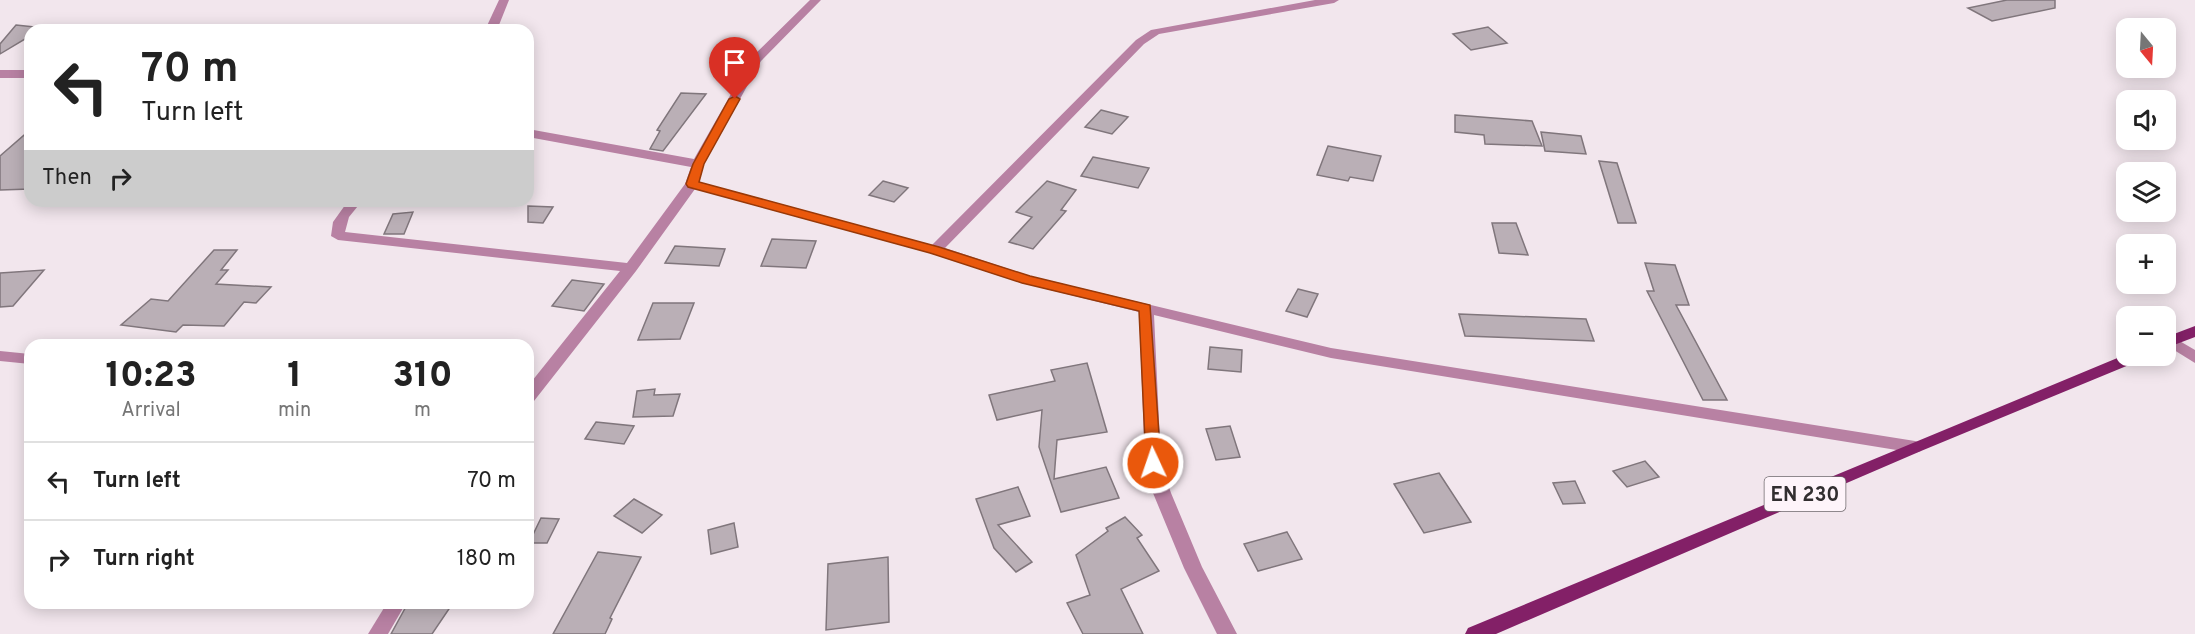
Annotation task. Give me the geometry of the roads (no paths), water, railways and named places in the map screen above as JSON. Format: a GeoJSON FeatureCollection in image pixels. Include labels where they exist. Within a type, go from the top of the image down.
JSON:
{"type":"FeatureCollection","features":[{"type":"Feature","properties":{"kind":"main road"},"geometry":{"type":"LineString","coordinates":[[2176,339],[2195,330]]}},
{"type":"Feature","properties":{"kind":"main road","name":"EN 230"},"geometry":{"type":"LineString","coordinates":[[1475,634],[2116,364]]}},
{"type":"Feature","properties":{"kind":"street"},"geometry":{"type":"LineString","coordinates":[[493,24],[504,0]]}},
{"type":"Feature","properties":{"kind":"street"},"geometry":{"type":"LineString","coordinates":[[534,389],[631,268],[692,184],[698,164],[756,59],[816,0]]}},
{"type":"Feature","properties":{"kind":"street"},"geometry":{"type":"LineString","coordinates":[[934,250],[1140,42],[1155,32],[1334,0]]}},
{"type":"Feature","properties":{"kind":"street"},"geometry":{"type":"LineString","coordinates":[[0,74],[24,74]]}},
{"type":"Feature","properties":{"kind":"street"},"geometry":{"type":"LineString","coordinates":[[534,134],[698,164]]}},
{"type":"Feature","properties":{"kind":"street"},"geometry":{"type":"LineString","coordinates":[[692,184],[934,250],[1027,280],[1331,353],[1915,447]]}},
{"type":"Feature","properties":{"kind":"street"},"geometry":{"type":"LineString","coordinates":[[350,207],[336,230],[338,236],[631,268]]}},
{"type":"Feature","properties":{"kind":"street"},"geometry":{"type":"LineString","coordinates":[[1146,308],[1153,463],[1162,493],[1193,568],[1227,634]]}},
{"type":"Feature","properties":{"kind":"street"},"geometry":{"type":"LineString","coordinates":[[2176,346],[2195,357]]}},
{"type":"Feature","properties":{"kind":"street"},"geometry":{"type":"LineString","coordinates":[[0,356],[24,358]]}},
{"type":"Feature","properties":{"kind":"street"},"geometry":{"type":"LineString","coordinates":[[0,363],[24,358]]}},
{"type":"Feature","properties":{"kind":"street"},"geometry":{"type":"LineString","coordinates":[[378,634],[393,609]]}}]}
